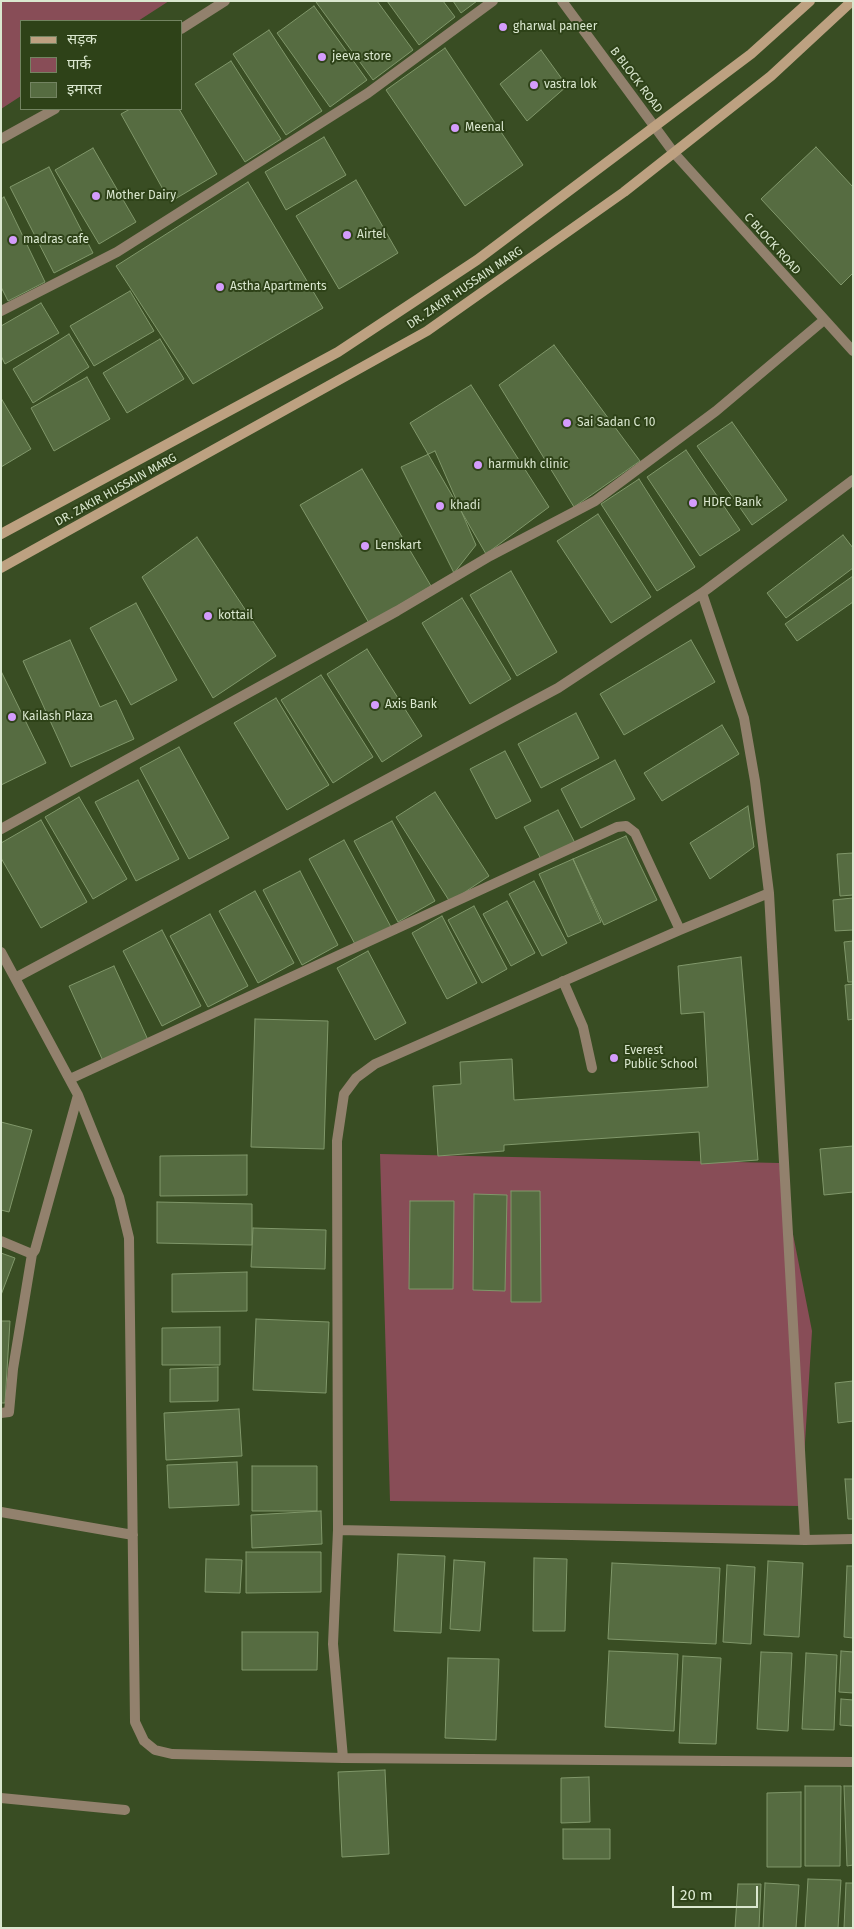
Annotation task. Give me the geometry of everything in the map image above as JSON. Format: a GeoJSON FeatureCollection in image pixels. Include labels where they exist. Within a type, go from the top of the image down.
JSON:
{"type":"FeatureCollection","features":[{"type":"Feature","properties":{"kind":"street"},"geometry":{"type":"LineString","coordinates":[[182,28],[224,1]]}},
{"type":"Feature","properties":{"kind":"street"},"geometry":{"type":"LineString","coordinates":[[1,311],[117,252],[368,93],[493,1]]}},
{"type":"Feature","properties":{"kind":"street","name":"B BLOCK ROAD"},"geometry":{"type":"LineString","coordinates":[[562,1],[674,153]]}},
{"type":"Feature","properties":{"kind":"street","name":"DR. ZAKIR HUSSAIN MARG"},"geometry":{"type":"LineString","coordinates":[[1,534],[338,352],[477,260],[751,54],[810,1]]}},
{"type":"Feature","properties":{"kind":"street","name":"DR. ZAKIR HUSSAIN MARG"},"geometry":{"type":"LineString","coordinates":[[1,568],[427,331],[624,192],[770,76],[852,1]]}},
{"type":"Feature","properties":{"kind":"street"},"geometry":{"type":"LineString","coordinates":[[1,139],[53,110]]}},
{"type":"Feature","properties":{"kind":"street","name":"C BLOCK ROAD"},"geometry":{"type":"LineString","coordinates":[[674,153],[853,351]]}},
{"type":"Feature","properties":{"kind":"street"},"geometry":{"type":"LineString","coordinates":[[1,828],[397,611],[490,556],[595,502],[716,411],[824,320]]}},
{"type":"Feature","properties":{"kind":"street"},"geometry":{"type":"LineString","coordinates":[[16,977],[558,688],[702,593],[853,480]]}},
{"type":"Feature","properties":{"kind":"street"},"geometry":{"type":"LineString","coordinates":[[702,593],[744,718],[770,893],[805,1540]]}},
{"type":"Feature","properties":{"kind":"street"},"geometry":{"type":"LineString","coordinates":[[70,1079],[617,827],[626,826],[635,833],[680,930]]}},
{"type":"Feature","properties":{"kind":"street"},"geometry":{"type":"LineString","coordinates":[[343,1758],[333,1644],[338,1530],[337,1141],[344,1094],[356,1078],[375,1064],[680,930],[770,893]]}},
{"type":"Feature","properties":{"kind":"street"},"geometry":{"type":"LineString","coordinates":[[1,952],[78,1095],[119,1197],[129,1238],[135,1722],[144,1741],[155,1750],[172,1754],[343,1758],[853,1762]]}},
{"type":"Feature","properties":{"kind":"street"},"geometry":{"type":"LineString","coordinates":[[563,981],[583,1027],[592,1068]]}},
{"type":"Feature","properties":{"kind":"street"},"geometry":{"type":"LineString","coordinates":[[1,1413],[9,1412],[13,1369],[32,1254],[38,1241],[78,1095]]}},
{"type":"Feature","properties":{"kind":"street"},"geometry":{"type":"LineString","coordinates":[[1,1241],[32,1254]]}},
{"type":"Feature","properties":{"kind":"street"},"geometry":{"type":"LineString","coordinates":[[1,1512],[133,1535]]}},
{"type":"Feature","properties":{"kind":"street"},"geometry":{"type":"LineString","coordinates":[[338,1530],[805,1540],[853,1539]]}},
{"type":"Feature","properties":{"kind":"street"},"geometry":{"type":"LineString","coordinates":[[1,1798],[125,1810]]}},
{"type":"Feature","properties":{"kind":"green space"},"geometry":{"type":"Polygon","coordinates":[[[1,1],[169,1],[140,20],[20,20],[20,97],[1,109],[1,1]]]}},
{"type":"Feature","properties":{"kind":"green space"},"geometry":{"type":"Polygon","coordinates":[[[380,1154],[779,1163],[812,1331],[801,1506],[390,1501],[380,1154]]]}},
{"type":"Feature","properties":{"kind":"building"},"geometry":{"type":"Polygon","coordinates":[[[317,1],[377,1],[413,50],[373,80],[317,1]]]}},
{"type":"Feature","properties":{"kind":"building"},"geometry":{"type":"Polygon","coordinates":[[[387,1],[443,1],[455,17],[419,45],[387,1]]]}},
{"type":"Feature","properties":{"kind":"building"},"geometry":{"type":"Polygon","coordinates":[[[453,1],[477,1],[461,13],[453,1]]]}},
{"type":"Feature","properties":{"kind":"building","name":"jeeva store"},"geometry":{"type":"Polygon","coordinates":[[[314,6],[367,80],[330,107],[277,33],[314,6]]]}},
{"type":"Feature","properties":{"kind":"building"},"geometry":{"type":"Polygon","coordinates":[[[269,30],[322,111],[286,135],[233,54],[269,30]]]}},
{"type":"Feature","properties":{"kind":"building","name":"Meenal"},"geometry":{"type":"Polygon","coordinates":[[[445,48],[523,165],[465,206],[386,90],[445,48]]]}},
{"type":"Feature","properties":{"kind":"building","name":"vastra lok"},"geometry":{"type":"Polygon","coordinates":[[[541,50],[567,86],[527,121],[500,84],[541,50]]]}},
{"type":"Feature","properties":{"kind":"building"},"geometry":{"type":"Polygon","coordinates":[[[231,61],[281,139],[245,162],[195,84],[231,61]]]}},
{"type":"Feature","properties":{"kind":"building"},"geometry":{"type":"Polygon","coordinates":[[[128,110],[180,110],[217,174],[170,202],[121,114],[128,110]]]}},
{"type":"Feature","properties":{"kind":"building"},"geometry":{"type":"Polygon","coordinates":[[[324,137],[346,175],[286,210],[265,172],[324,137]]]}},
{"type":"Feature","properties":{"kind":"building"},"geometry":{"type":"Polygon","coordinates":[[[816,147],[853,187],[853,273],[841,285],[761,199],[816,147]]]}},
{"type":"Feature","properties":{"kind":"building","name":"Mother Dairy"},"geometry":{"type":"Polygon","coordinates":[[[93,148],[136,222],[99,244],[55,170],[93,148]]]}},
{"type":"Feature","properties":{"kind":"building"},"geometry":{"type":"Polygon","coordinates":[[[49,167],[93,253],[54,273],[10,187],[49,167]]]}},
{"type":"Feature","properties":{"kind":"building","name":"Airtel"},"geometry":{"type":"Polygon","coordinates":[[[356,180],[398,253],[339,289],[296,216],[356,180]]]}},
{"type":"Feature","properties":{"kind":"building","name":"Astha Apartments"},"geometry":{"type":"Polygon","coordinates":[[[248,182],[323,308],[193,384],[116,266],[248,182]]]}},
{"type":"Feature","properties":{"kind":"building","name":"madras cafe"},"geometry":{"type":"Polygon","coordinates":[[[4,197],[45,282],[8,301],[1,287],[1,199],[4,197]]]}},
{"type":"Feature","properties":{"kind":"building"},"geometry":{"type":"Polygon","coordinates":[[[130,291],[154,331],[94,366],[70,326],[130,291]]]}},
{"type":"Feature","properties":{"kind":"building"},"geometry":{"type":"Polygon","coordinates":[[[41,303],[59,333],[5,364],[1,356],[1,326],[41,303]]]}},
{"type":"Feature","properties":{"kind":"building"},"geometry":{"type":"Polygon","coordinates":[[[69,334],[89,367],[33,403],[13,369],[69,334]]]}},
{"type":"Feature","properties":{"kind":"building"},"geometry":{"type":"Polygon","coordinates":[[[160,339],[184,379],[127,413],[103,373],[160,339]]]}},
{"type":"Feature","properties":{"kind":"building","name":"Sai Sadan C 10"},"geometry":{"type":"Polygon","coordinates":[[[554,345],[640,461],[574,507],[499,385],[554,345]]]}},
{"type":"Feature","properties":{"kind":"building"},"geometry":{"type":"Polygon","coordinates":[[[87,377],[110,419],[54,451],[31,408],[87,377]]]}},
{"type":"Feature","properties":{"kind":"building","name":"harmukh clinic"},"geometry":{"type":"Polygon","coordinates":[[[471,385],[549,507],[486,554],[410,423],[471,385]]]}},
{"type":"Feature","properties":{"kind":"building"},"geometry":{"type":"Polygon","coordinates":[[[1,398],[31,449],[1,467],[1,398]]]}},
{"type":"Feature","properties":{"kind":"building"},"geometry":{"type":"Polygon","coordinates":[[[732,422],[787,500],[752,525],[697,446],[732,422]]]}},
{"type":"Feature","properties":{"kind":"building","name":"HDFC Bank"},"geometry":{"type":"Polygon","coordinates":[[[686,450],[740,530],[700,556],[647,477],[686,450]]]}},
{"type":"Feature","properties":{"kind":"building","name":"khadi"},"geometry":{"type":"Polygon","coordinates":[[[435,451],[476,545],[454,573],[401,467],[435,451]]]}},
{"type":"Feature","properties":{"kind":"building","name":"Lenskart"},"geometry":{"type":"Polygon","coordinates":[[[362,469],[431,586],[369,623],[300,505],[362,469]]]}},
{"type":"Feature","properties":{"kind":"building"},"geometry":{"type":"Polygon","coordinates":[[[639,479],[695,567],[657,591],[601,504],[639,479]]]}},
{"type":"Feature","properties":{"kind":"building"},"geometry":{"type":"Polygon","coordinates":[[[598,514],[651,597],[611,623],[557,541],[598,514]]]}},
{"type":"Feature","properties":{"kind":"building"},"geometry":{"type":"Polygon","coordinates":[[[843,535],[853,548],[853,568],[786,618],[767,593],[843,535]]]}},
{"type":"Feature","properties":{"kind":"building","name":"kottail"},"geometry":{"type":"Polygon","coordinates":[[[197,537],[276,656],[213,698],[142,577],[197,537]]]}},
{"type":"Feature","properties":{"kind":"building"},"geometry":{"type":"Polygon","coordinates":[[[511,571],[557,652],[517,676],[470,595],[511,571]]]}},
{"type":"Feature","properties":{"kind":"building"},"geometry":{"type":"Polygon","coordinates":[[[853,576],[853,602],[797,641],[785,624],[853,576]]]}},
{"type":"Feature","properties":{"kind":"building"},"geometry":{"type":"Polygon","coordinates":[[[462,598],[511,679],[470,704],[422,623],[462,598]]]}},
{"type":"Feature","properties":{"kind":"building"},"geometry":{"type":"Polygon","coordinates":[[[136,603],[177,680],[131,705],[90,628],[136,603]]]}},
{"type":"Feature","properties":{"kind":"building"},"geometry":{"type":"Polygon","coordinates":[[[70,640],[100,707],[116,700],[134,739],[71,767],[23,661],[70,640]]]}},
{"type":"Feature","properties":{"kind":"building"},"geometry":{"type":"Polygon","coordinates":[[[691,640],[715,682],[624,735],[600,694],[691,640]]]}},
{"type":"Feature","properties":{"kind":"building","name":"Axis Bank"},"geometry":{"type":"Polygon","coordinates":[[[367,649],[422,736],[382,762],[327,674],[367,649]]]}},
{"type":"Feature","properties":{"kind":"building","name":"Kailash Plaza"},"geometry":{"type":"Polygon","coordinates":[[[1,671],[46,763],[1,785],[1,671]]]}},
{"type":"Feature","properties":{"kind":"building"},"geometry":{"type":"Polygon","coordinates":[[[321,675],[373,757],[333,783],[281,700],[321,675]]]}},
{"type":"Feature","properties":{"kind":"building"},"geometry":{"type":"Polygon","coordinates":[[[276,698],[329,785],[287,810],[234,723],[276,698]]]}},
{"type":"Feature","properties":{"kind":"building"},"geometry":{"type":"Polygon","coordinates":[[[576,713],[599,758],[541,788],[518,744],[576,713]]]}},
{"type":"Feature","properties":{"kind":"building"},"geometry":{"type":"Polygon","coordinates":[[[722,725],[739,754],[662,801],[644,773],[722,725]]]}},
{"type":"Feature","properties":{"kind":"building"},"geometry":{"type":"Polygon","coordinates":[[[179,747],[229,838],[189,859],[140,768],[179,747]]]}},
{"type":"Feature","properties":{"kind":"building"},"geometry":{"type":"Polygon","coordinates":[[[505,751],[531,801],[496,819],[470,769],[505,751]]]}},
{"type":"Feature","properties":{"kind":"building"},"geometry":{"type":"Polygon","coordinates":[[[615,760],[635,799],[581,828],[561,789],[615,760]]]}},
{"type":"Feature","properties":{"kind":"building"},"geometry":{"type":"Polygon","coordinates":[[[138,780],[179,859],[136,881],[95,802],[138,780]]]}},
{"type":"Feature","properties":{"kind":"building"},"geometry":{"type":"Polygon","coordinates":[[[435,792],[489,876],[450,902],[396,817],[435,792]]]}},
{"type":"Feature","properties":{"kind":"building"},"geometry":{"type":"Polygon","coordinates":[[[79,797],[127,879],[93,899],[45,817],[79,797]]]}},
{"type":"Feature","properties":{"kind":"building"},"geometry":{"type":"Polygon","coordinates":[[[748,806],[754,847],[710,879],[690,843],[748,806]]]}},
{"type":"Feature","properties":{"kind":"building"},"geometry":{"type":"Polygon","coordinates":[[[558,810],[575,843],[542,861],[524,827],[558,810]]]}},
{"type":"Feature","properties":{"kind":"building"},"geometry":{"type":"Polygon","coordinates":[[[41,820],[87,902],[41,928],[1,858],[1,843],[41,820]]]}},
{"type":"Feature","properties":{"kind":"building"},"geometry":{"type":"Polygon","coordinates":[[[392,821],[435,901],[398,922],[354,841],[392,821]]]}},
{"type":"Feature","properties":{"kind":"building"},"geometry":{"type":"Polygon","coordinates":[[[626,836],[657,900],[604,925],[573,859],[626,836]]]}},
{"type":"Feature","properties":{"kind":"building"},"geometry":{"type":"Polygon","coordinates":[[[344,840],[391,927],[356,946],[309,859],[344,840]]]}},
{"type":"Feature","properties":{"kind":"building"},"geometry":{"type":"Polygon","coordinates":[[[853,853],[853,895],[840,896],[837,854],[853,853]]]}},
{"type":"Feature","properties":{"kind":"building"},"geometry":{"type":"Polygon","coordinates":[[[573,859],[601,922],[568,937],[539,874],[573,859]]]}},
{"type":"Feature","properties":{"kind":"building"},"geometry":{"type":"Polygon","coordinates":[[[300,871],[338,945],[302,965],[263,890],[300,871]]]}},
{"type":"Feature","properties":{"kind":"building"},"geometry":{"type":"Polygon","coordinates":[[[534,881],[567,943],[542,956],[509,894],[534,881]]]}},
{"type":"Feature","properties":{"kind":"building"},"geometry":{"type":"Polygon","coordinates":[[[255,891],[294,963],[258,983],[219,911],[255,891]]]}},
{"type":"Feature","properties":{"kind":"building"},"geometry":{"type":"Polygon","coordinates":[[[853,898],[853,930],[835,931],[833,900],[853,898]]]}},
{"type":"Feature","properties":{"kind":"building"},"geometry":{"type":"Polygon","coordinates":[[[507,901],[535,953],[511,966],[483,914],[507,901]]]}},
{"type":"Feature","properties":{"kind":"building"},"geometry":{"type":"Polygon","coordinates":[[[474,906],[507,969],[482,983],[448,920],[474,906]]]}},
{"type":"Feature","properties":{"kind":"building"},"geometry":{"type":"Polygon","coordinates":[[[210,914],[248,986],[208,1007],[170,936],[210,914]]]}},
{"type":"Feature","properties":{"kind":"building"},"geometry":{"type":"Polygon","coordinates":[[[442,916],[477,983],[447,999],[412,933],[442,916]]]}},
{"type":"Feature","properties":{"kind":"building"},"geometry":{"type":"Polygon","coordinates":[[[162,930],[201,1006],[162,1026],[123,951],[162,930]]]}},
{"type":"Feature","properties":{"kind":"building"},"geometry":{"type":"Polygon","coordinates":[[[853,941],[853,982],[848,982],[844,942],[853,941]]]}},
{"type":"Feature","properties":{"kind":"building"},"geometry":{"type":"Polygon","coordinates":[[[368,951],[406,1023],[375,1040],[337,968],[368,951]]]}},
{"type":"Feature","properties":{"kind":"building"},"geometry":{"type":"Polygon","coordinates":[[[741,957],[758,1160],[701,1164],[699,1132],[504,1145],[504,1151],[438,1156],[433,1086],[461,1084],[460,1062],[512,1059],[514,1100],[708,1087],[704,1012],[681,1014],[678,966],[741,957]]]}},
{"type":"Feature","properties":{"kind":"building"},"geometry":{"type":"Polygon","coordinates":[[[114,966],[148,1040],[103,1061],[69,986],[114,966]]]}},
{"type":"Feature","properties":{"kind":"building"},"geometry":{"type":"Polygon","coordinates":[[[853,984],[853,1019],[848,1020],[845,985],[853,984]]]}},
{"type":"Feature","properties":{"kind":"building"},"geometry":{"type":"Polygon","coordinates":[[[255,1019],[328,1021],[324,1149],[251,1147],[255,1019]]]}},
{"type":"Feature","properties":{"kind":"building"},"geometry":{"type":"Polygon","coordinates":[[[1,1122],[32,1130],[9,1212],[1,1210],[1,1122]]]}},
{"type":"Feature","properties":{"kind":"building"},"geometry":{"type":"Polygon","coordinates":[[[853,1146],[853,1192],[824,1195],[820,1149],[853,1146]]]}},
{"type":"Feature","properties":{"kind":"building"},"geometry":{"type":"Polygon","coordinates":[[[247,1155],[247,1195],[160,1196],[160,1156],[247,1155]]]}},
{"type":"Feature","properties":{"kind":"building"},"geometry":{"type":"Polygon","coordinates":[[[511,1191],[540,1191],[541,1302],[511,1302],[511,1191]]]}},
{"type":"Feature","properties":{"kind":"building"},"geometry":{"type":"Polygon","coordinates":[[[474,1194],[507,1195],[505,1291],[473,1290],[474,1194]]]}},
{"type":"Feature","properties":{"kind":"building"},"geometry":{"type":"Polygon","coordinates":[[[410,1201],[454,1201],[453,1289],[409,1289],[410,1201]]]}},
{"type":"Feature","properties":{"kind":"building"},"geometry":{"type":"Polygon","coordinates":[[[157,1202],[252,1204],[252,1245],[157,1243],[157,1202]]]}},
{"type":"Feature","properties":{"kind":"building"},"geometry":{"type":"Polygon","coordinates":[[[253,1228],[326,1230],[325,1269],[251,1267],[253,1228]]]}},
{"type":"Feature","properties":{"kind":"building"},"geometry":{"type":"Polygon","coordinates":[[[1,1253],[15,1258],[1,1295],[1,1253]]]}},
{"type":"Feature","properties":{"kind":"building"},"geometry":{"type":"Polygon","coordinates":[[[247,1272],[247,1311],[172,1312],[172,1274],[247,1272]]]}},
{"type":"Feature","properties":{"kind":"building"},"geometry":{"type":"Polygon","coordinates":[[[256,1319],[329,1322],[326,1393],[253,1390],[256,1319]]]}},
{"type":"Feature","properties":{"kind":"building"},"geometry":{"type":"Polygon","coordinates":[[[1,1321],[10,1321],[5,1403],[1,1403],[1,1321]]]}},
{"type":"Feature","properties":{"kind":"building"},"geometry":{"type":"Polygon","coordinates":[[[220,1327],[220,1365],[162,1365],[162,1328],[220,1327]]]}},
{"type":"Feature","properties":{"kind":"building"},"geometry":{"type":"Polygon","coordinates":[[[218,1367],[218,1401],[170,1402],[170,1369],[218,1367]]]}},
{"type":"Feature","properties":{"kind":"building"},"geometry":{"type":"Polygon","coordinates":[[[853,1381],[853,1421],[838,1423],[835,1383],[853,1381]]]}},
{"type":"Feature","properties":{"kind":"building"},"geometry":{"type":"Polygon","coordinates":[[[239,1409],[242,1456],[166,1460],[164,1413],[239,1409]]]}},
{"type":"Feature","properties":{"kind":"building"},"geometry":{"type":"Polygon","coordinates":[[[237,1462],[239,1505],[169,1508],[167,1465],[237,1462]]]}},
{"type":"Feature","properties":{"kind":"building"},"geometry":{"type":"Polygon","coordinates":[[[252,1466],[317,1466],[317,1511],[252,1511],[252,1466]]]}},
{"type":"Feature","properties":{"kind":"building"},"geometry":{"type":"Polygon","coordinates":[[[845,1479],[853,1479],[853,1519],[848,1519],[845,1479]]]}},
{"type":"Feature","properties":{"kind":"building"},"geometry":{"type":"Polygon","coordinates":[[[321,1511],[322,1544],[252,1548],[251,1515],[321,1511]]]}},
{"type":"Feature","properties":{"kind":"building"},"geometry":{"type":"Polygon","coordinates":[[[246,1552],[321,1552],[321,1592],[246,1593],[246,1552]]]}},
{"type":"Feature","properties":{"kind":"building"},"geometry":{"type":"Polygon","coordinates":[[[398,1554],[445,1556],[441,1633],[394,1631],[398,1554]]]}},
{"type":"Feature","properties":{"kind":"building"},"geometry":{"type":"Polygon","coordinates":[[[534,1558],[567,1559],[565,1631],[533,1631],[534,1558]]]}},
{"type":"Feature","properties":{"kind":"building"},"geometry":{"type":"Polygon","coordinates":[[[206,1559],[242,1560],[240,1593],[205,1592],[206,1559]]]}},
{"type":"Feature","properties":{"kind":"building"},"geometry":{"type":"Polygon","coordinates":[[[454,1560],[485,1562],[480,1631],[450,1629],[454,1560]]]}},
{"type":"Feature","properties":{"kind":"building"},"geometry":{"type":"Polygon","coordinates":[[[768,1561],[803,1563],[799,1637],[764,1635],[768,1561]]]}},
{"type":"Feature","properties":{"kind":"building"},"geometry":{"type":"Polygon","coordinates":[[[612,1563],[720,1568],[716,1644],[608,1639],[612,1563]]]}},
{"type":"Feature","properties":{"kind":"building"},"geometry":{"type":"Polygon","coordinates":[[[727,1565],[755,1567],[751,1644],[723,1642],[727,1565]]]}},
{"type":"Feature","properties":{"kind":"building"},"geometry":{"type":"Polygon","coordinates":[[[847,1566],[853,1566],[853,1638],[844,1637],[847,1566]]]}},
{"type":"Feature","properties":{"kind":"building"},"geometry":{"type":"Polygon","coordinates":[[[242,1632],[318,1632],[317,1670],[242,1670],[242,1632]]]}},
{"type":"Feature","properties":{"kind":"building"},"geometry":{"type":"Polygon","coordinates":[[[609,1651],[678,1654],[674,1731],[605,1727],[609,1651]]]}},
{"type":"Feature","properties":{"kind":"building"},"geometry":{"type":"Polygon","coordinates":[[[841,1651],[853,1652],[853,1693],[839,1692],[841,1651]]]}},
{"type":"Feature","properties":{"kind":"building"},"geometry":{"type":"Polygon","coordinates":[[[761,1652],[792,1653],[788,1731],[757,1729],[761,1652]]]}},
{"type":"Feature","properties":{"kind":"building"},"geometry":{"type":"Polygon","coordinates":[[[806,1653],[837,1655],[834,1730],[802,1729],[806,1653]]]}},
{"type":"Feature","properties":{"kind":"building"},"geometry":{"type":"Polygon","coordinates":[[[683,1656],[721,1658],[716,1744],[679,1743],[683,1656]]]}},
{"type":"Feature","properties":{"kind":"building"},"geometry":{"type":"Polygon","coordinates":[[[448,1658],[499,1659],[496,1740],[445,1738],[448,1658]]]}},
{"type":"Feature","properties":{"kind":"building"},"geometry":{"type":"Polygon","coordinates":[[[841,1699],[853,1700],[853,1726],[840,1725],[841,1699]]]}},
{"type":"Feature","properties":{"kind":"building"},"geometry":{"type":"Polygon","coordinates":[[[385,1770],[389,1854],[342,1857],[338,1772],[385,1770]]]}},
{"type":"Feature","properties":{"kind":"building"},"geometry":{"type":"Polygon","coordinates":[[[589,1777],[590,1822],[561,1823],[561,1778],[589,1777]]]}},
{"type":"Feature","properties":{"kind":"building"},"geometry":{"type":"Polygon","coordinates":[[[805,1786],[841,1786],[840,1866],[805,1866],[805,1786]]]}},
{"type":"Feature","properties":{"kind":"building"},"geometry":{"type":"Polygon","coordinates":[[[844,1786],[853,1786],[853,1865],[847,1866],[844,1786]]]}},
{"type":"Feature","properties":{"kind":"building"},"geometry":{"type":"Polygon","coordinates":[[[801,1792],[801,1867],[767,1867],[767,1793],[801,1792]]]}},
{"type":"Feature","properties":{"kind":"building"},"geometry":{"type":"Polygon","coordinates":[[[563,1829],[610,1829],[610,1859],[563,1859],[563,1829]]]}},
{"type":"Feature","properties":{"kind":"building"},"geometry":{"type":"Polygon","coordinates":[[[808,1879],[841,1880],[838,1928],[805,1928],[808,1879]]]}},
{"type":"Feature","properties":{"kind":"building"},"geometry":{"type":"Polygon","coordinates":[[[765,1883],[799,1885],[796,1928],[763,1928],[765,1883]]]}},
{"type":"Feature","properties":{"kind":"building"},"geometry":{"type":"Polygon","coordinates":[[[846,1883],[853,1883],[853,1928],[844,1928],[846,1883]]]}},
{"type":"Feature","properties":{"kind":"building"},"geometry":{"type":"Polygon","coordinates":[[[738,1884],[761,1884],[759,1928],[735,1928],[738,1884]]]}},
{"type":"Feature","properties":{"kind":"place","name":"gharwal paneer"},"geometry":{"type":"Point","coordinates":[503,27]}},
{"type":"Feature","properties":{"kind":"place","name":"jeeva store"},"geometry":{"type":"Point","coordinates":[322,57]}},
{"type":"Feature","properties":{"kind":"place","name":"vastra lok"},"geometry":{"type":"Point","coordinates":[534,85]}},
{"type":"Feature","properties":{"kind":"place","name":"Meenal"},"geometry":{"type":"Point","coordinates":[455,128]}},
{"type":"Feature","properties":{"kind":"place","name":"Mother Dairy"},"geometry":{"type":"Point","coordinates":[96,196]}},
{"type":"Feature","properties":{"kind":"place","name":"Airtel"},"geometry":{"type":"Point","coordinates":[347,235]}},
{"type":"Feature","properties":{"kind":"place","name":"madras cafe"},"geometry":{"type":"Point","coordinates":[13,240]}},
{"type":"Feature","properties":{"kind":"place","name":"Astha Apartments"},"geometry":{"type":"Point","coordinates":[220,287]}},
{"type":"Feature","properties":{"kind":"place","name":"Sai Sadan C 10"},"geometry":{"type":"Point","coordinates":[567,423]}},
{"type":"Feature","properties":{"kind":"place","name":"harmukh clinic"},"geometry":{"type":"Point","coordinates":[478,465]}},
{"type":"Feature","properties":{"kind":"place","name":"HDFC Bank"},"geometry":{"type":"Point","coordinates":[693,503]}},
{"type":"Feature","properties":{"kind":"place","name":"khadi"},"geometry":{"type":"Point","coordinates":[440,506]}},
{"type":"Feature","properties":{"kind":"place","name":"Lenskart"},"geometry":{"type":"Point","coordinates":[365,546]}},
{"type":"Feature","properties":{"kind":"place","name":"kottail"},"geometry":{"type":"Point","coordinates":[208,616]}},
{"type":"Feature","properties":{"kind":"place","name":"Axis Bank"},"geometry":{"type":"Point","coordinates":[375,705]}},
{"type":"Feature","properties":{"kind":"place","name":"Kailash Plaza"},"geometry":{"type":"Point","coordinates":[12,717]}},
{"type":"Feature","properties":{"kind":"place","name":"Everest Public School"},"geometry":{"type":"Point","coordinates":[614,1058]}}]}
